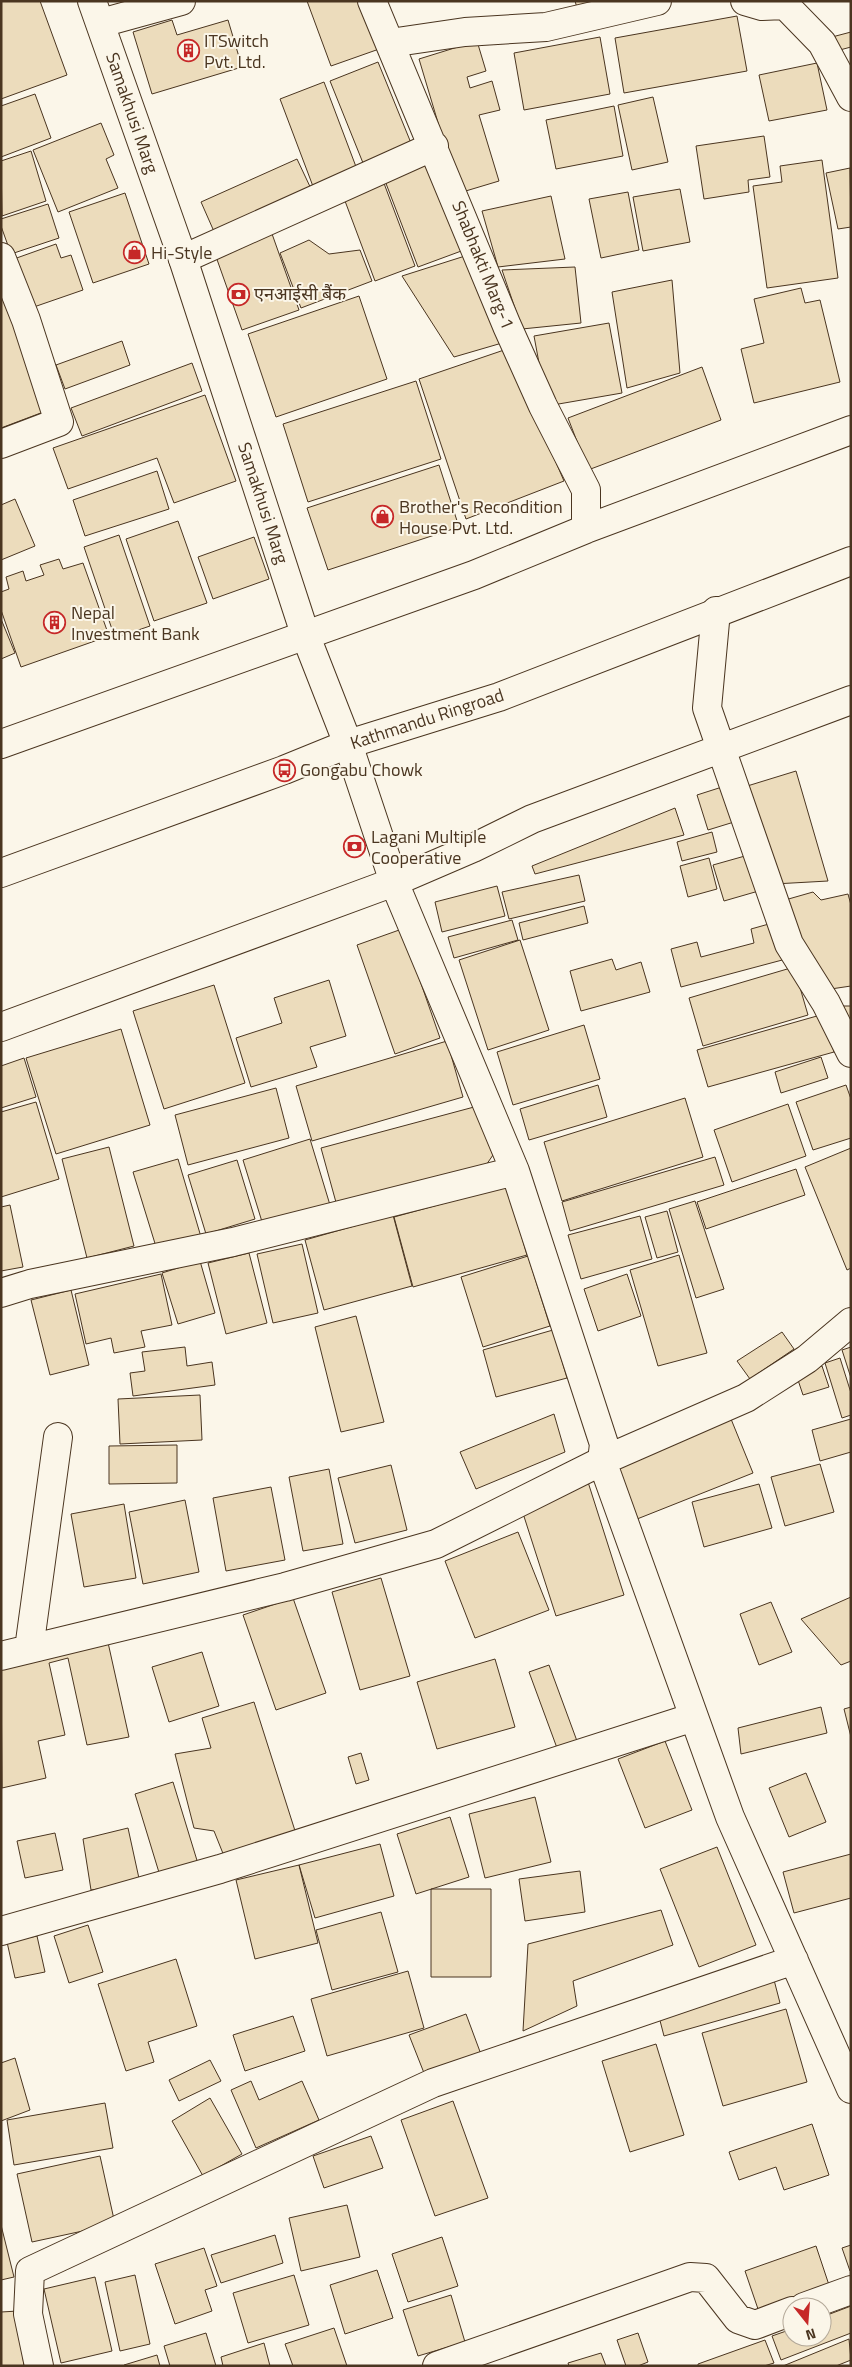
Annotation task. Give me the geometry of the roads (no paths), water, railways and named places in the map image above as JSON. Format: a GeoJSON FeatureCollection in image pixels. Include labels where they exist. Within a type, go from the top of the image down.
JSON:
{"type":"FeatureCollection","features":[{"type":"Feature","properties":{"kind":"main road","name":"Samakhusi Marg"},"geometry":{"type":"LineString","coordinates":[[181,1],[97,12],[183,259],[305,634],[348,744],[394,882],[515,1171],[604,1444],[602,1461],[730,1817],[851,2090]]}},
{"type":"Feature","properties":{"kind":"main road","name":"Shabhakti Marg-1"},"geometry":{"type":"LineString","coordinates":[[372,1],[515,344],[543,406],[586,490],[586,529]]}},
{"type":"Feature","properties":{"kind":"main road"},"geometry":{"type":"LineString","coordinates":[[390,43],[464,32],[546,27],[657,1]]}},
{"type":"Feature","properties":{"kind":"main road"},"geometry":{"type":"LineString","coordinates":[[745,1],[762,6],[785,5],[822,43],[851,97]]}},
{"type":"Feature","properties":{"kind":"main road"},"geometry":{"type":"LineString","coordinates":[[183,259],[434,146]]}},
{"type":"Feature","properties":{"kind":"main road"},"geometry":{"type":"LineString","coordinates":[[1,257],[26,320],[59,422],[1,444]]}},
{"type":"Feature","properties":{"kind":"main road"},"geometry":{"type":"LineString","coordinates":[[1,744],[474,575],[586,529],[851,430]]}},
{"type":"Feature","properties":{"kind":"main road","name":"Kathmandu Ringroad"},"geometry":{"type":"LineString","coordinates":[[1,872],[284,770],[348,744],[499,697],[851,561]]}},
{"type":"Feature","properties":{"kind":"main road"},"geometry":{"type":"LineString","coordinates":[[716,612],[707,708],[789,944],[826,1003],[851,1053]]}},
{"type":"Feature","properties":{"kind":"main road"},"geometry":{"type":"LineString","coordinates":[[1,1027],[394,882],[532,819],[851,700]]}},
{"type":"Feature","properties":{"kind":"main road"},"geometry":{"type":"LineString","coordinates":[[1,1293],[30,1284],[233,1242],[515,1171]]}},
{"type":"Feature","properties":{"kind":"main road"},"geometry":{"type":"LineString","coordinates":[[1,1656],[285,1587],[436,1544],[602,1461],[746,1398],[807,1359],[851,1322]]}},
{"type":"Feature","properties":{"kind":"main road"},"geometry":{"type":"LineString","coordinates":[[29,1649],[58,1437]]}},
{"type":"Feature","properties":{"kind":"main road"},"geometry":{"type":"LineString","coordinates":[[1,1931],[220,1869],[694,1717]]}},
{"type":"Feature","properties":{"kind":"main road"},"geometry":{"type":"LineString","coordinates":[[39,2366],[28,2314],[30,2271],[433,2083],[794,1960]]}},
{"type":"Feature","properties":{"kind":"main road"},"geometry":{"type":"LineString","coordinates":[[438,2366],[690,2277],[706,2278],[738,2319],[755,2324],[782,2315]]}},
{"type":"Feature","properties":{"kind":"main road"},"geometry":{"type":"LineString","coordinates":[[832,2297],[851,2290]]}},
{"type":"Feature","properties":{"kind":"place","name":"ITSwitch Pvt. Ltd."},"geometry":{"type":"Point","coordinates":[188,51]}},
{"type":"Feature","properties":{"kind":"place","name":"Hi-Style"},"geometry":{"type":"Point","coordinates":[135,253]}},
{"type":"Feature","properties":{"kind":"place","name":"एनआईसी बैंक"},"geometry":{"type":"Point","coordinates":[238,294]}},
{"type":"Feature","properties":{"kind":"place","name":"Brother's Recondition House Pvt. Ltd."},"geometry":{"type":"Point","coordinates":[383,517]}},
{"type":"Feature","properties":{"kind":"place","name":"Nepal Investment Bank"},"geometry":{"type":"Point","coordinates":[55,623]}},
{"type":"Feature","properties":{"kind":"place","name":"Gongabu Chowk"},"geometry":{"type":"Point","coordinates":[284,770]}},
{"type":"Feature","properties":{"kind":"place","name":"Lagani Multiple Cooperative"},"geometry":{"type":"Point","coordinates":[355,847]}}]}
